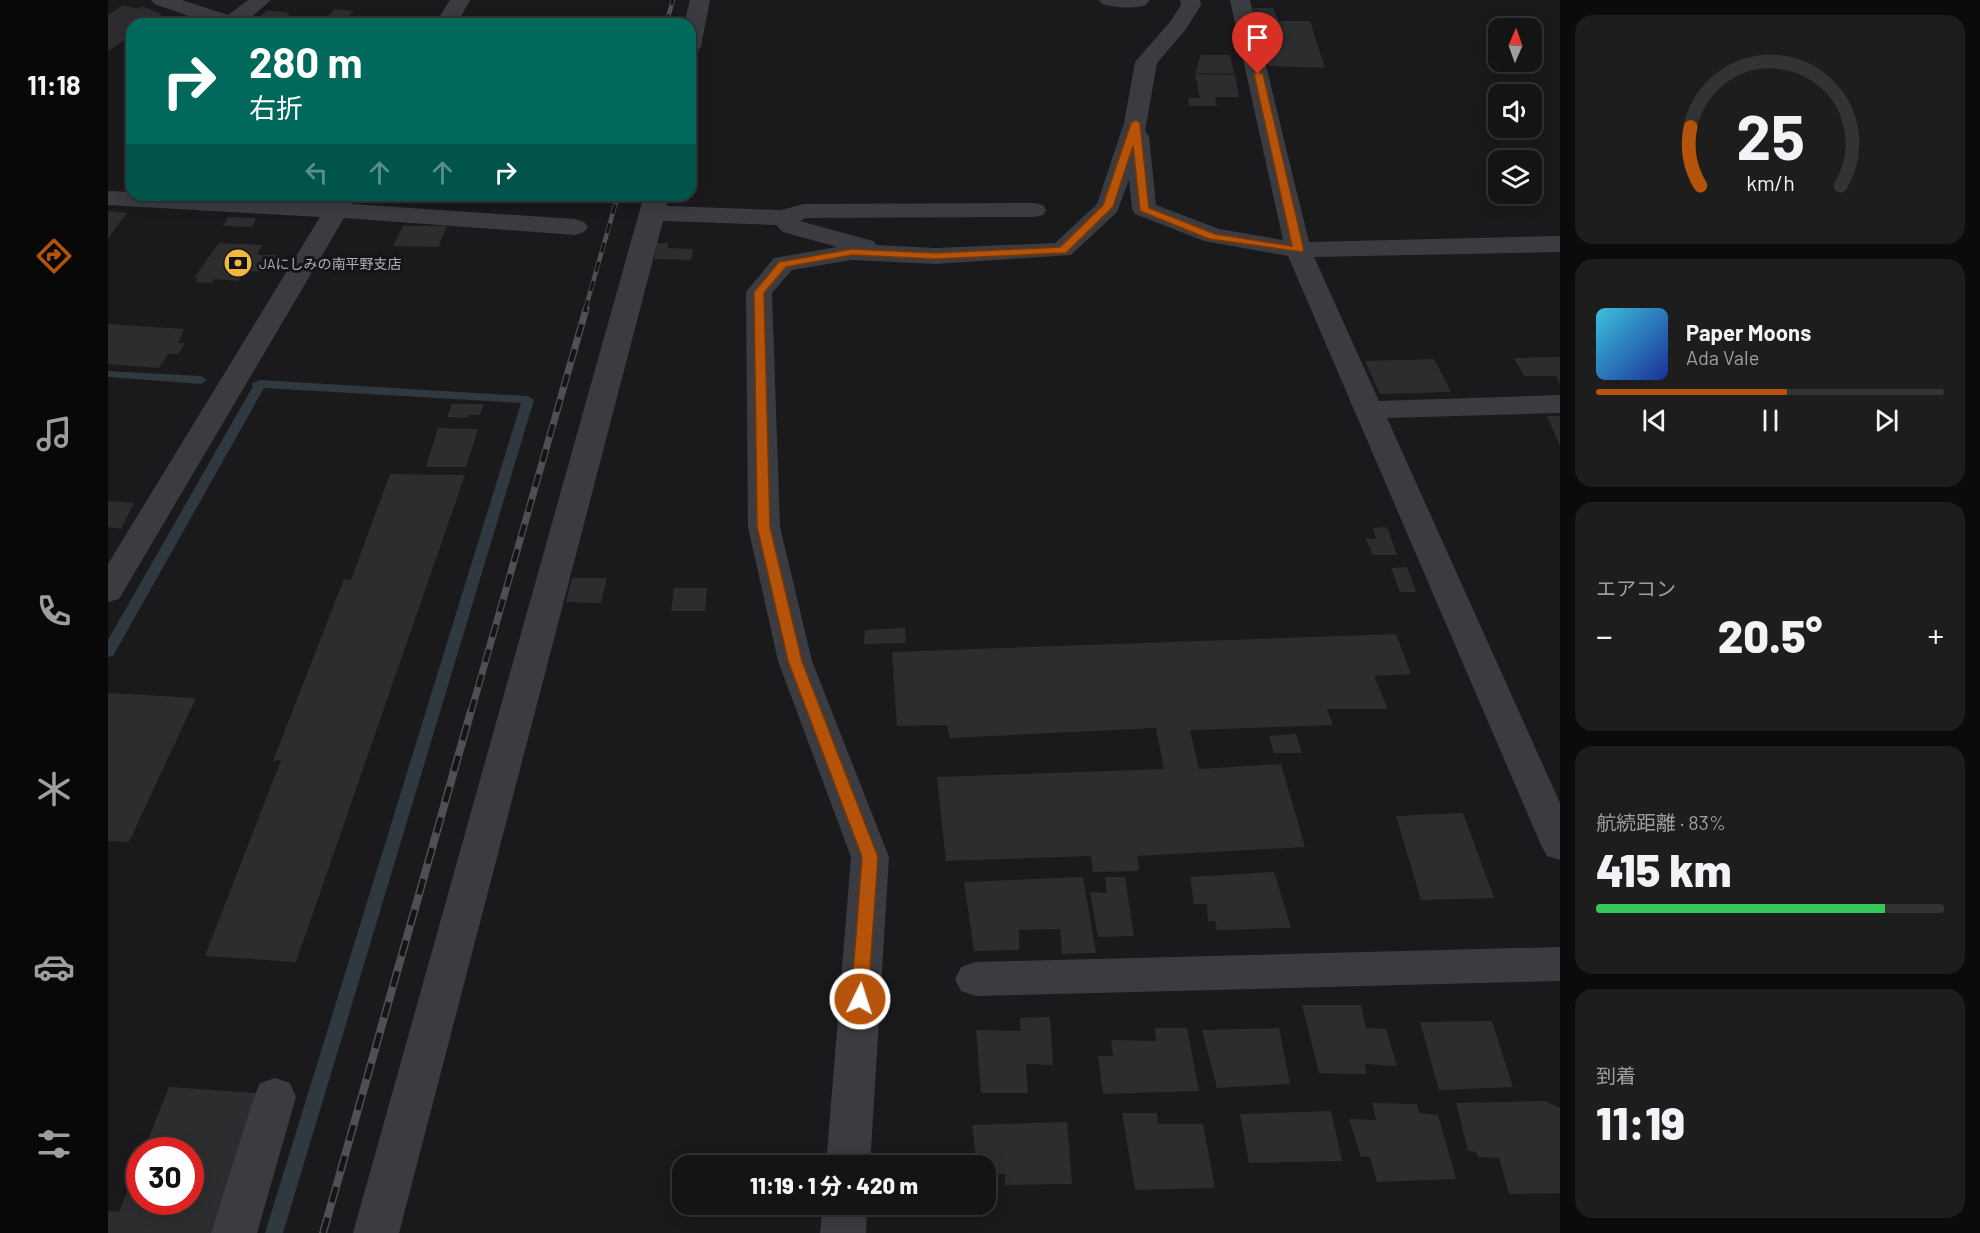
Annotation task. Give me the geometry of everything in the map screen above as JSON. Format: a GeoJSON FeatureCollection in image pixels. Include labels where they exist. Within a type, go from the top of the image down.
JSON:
{"type":"FeatureCollection","features":[{"type":"Feature","properties":{"kind":"street"},"geometry":{"type":"LineString","coordinates":[[161,0],[214,18]]}},
{"type":"Feature","properties":{"kind":"street"},"geometry":{"type":"LineString","coordinates":[[239,18],[261,0]]}},
{"type":"Feature","properties":{"kind":"street"},"geometry":{"type":"LineString","coordinates":[[450,18],[460,0]]}},
{"type":"Feature","properties":{"kind":"street"},"geometry":{"type":"LineString","coordinates":[[696,18],[700,0]]}},
{"type":"Feature","properties":{"kind":"street"},"geometry":{"type":"LineString","coordinates":[[1109,0],[1139,1]]}},
{"type":"Feature","properties":{"kind":"street"},"geometry":{"type":"LineString","coordinates":[[849,1155],[870,857],[795,661],[764,527],[759,292],[783,264],[852,252],[936,256],[1062,250],[1108,207],[1136,123],[1146,62],[1179,25],[1191,4],[1190,0]]}},
{"type":"Feature","properties":{"kind":"street"},"geometry":{"type":"LineString","coordinates":[[1240,0],[1298,250],[1560,845]]}},
{"type":"Feature","properties":{"kind":"street"},"geometry":{"type":"LineString","coordinates":[[1136,123],[1144,209],[1213,236],[1298,250],[1560,244]]}},
{"type":"Feature","properties":{"kind":"street"},"geometry":{"type":"LineString","coordinates":[[108,198],[126,198]]}},
{"type":"Feature","properties":{"kind":"street"},"geometry":{"type":"LineString","coordinates":[[283,201],[341,202],[575,227]]}},
{"type":"Feature","properties":{"kind":"street"},"geometry":{"type":"LineString","coordinates":[[109,588],[341,202]]}},
{"type":"Feature","properties":{"kind":"street"},"geometry":{"type":"LineString","coordinates":[[376,1233],[655,204],[783,218],[804,211],[1034,210]]}},
{"type":"Feature","properties":{"kind":"street"},"geometry":{"type":"LineString","coordinates":[[783,218],[792,227],[892,253]]}},
{"type":"Feature","properties":{"kind":"street"},"geometry":{"type":"LineString","coordinates":[[1370,410],[1560,404]]}},
{"type":"Feature","properties":{"kind":"street"},"geometry":{"type":"LineString","coordinates":[[975,979],[1560,964]]}},
{"type":"Feature","properties":{"kind":"street"},"geometry":{"type":"LineString","coordinates":[[234,1233],[275,1097]]}},
{"type":"Feature","properties":{"kind":"street"},"geometry":{"type":"LineString","coordinates":[[843,1233],[844,1215]]}},
{"type":"Feature","properties":{"kind":"building"},"geometry":{"type":"Polygon","coordinates":[[[123,5],[138,9],[142,6],[162,14],[156,18],[126,18],[126,39],[108,51],[108,15],[123,5]]]}},
{"type":"Feature","properties":{"kind":"building"},"geometry":{"type":"Polygon","coordinates":[[[1253,8],[1273,8],[1279,21],[1310,21],[1325,68],[1268,66],[1253,8]]]}},
{"type":"Feature","properties":{"kind":"building"},"geometry":{"type":"Polygon","coordinates":[[[335,9],[354,11],[347,18],[326,18],[335,9]]]}},
{"type":"Feature","properties":{"kind":"building"},"geometry":{"type":"Polygon","coordinates":[[[267,10],[290,13],[285,18],[259,18],[267,10]]]}},
{"type":"Feature","properties":{"kind":"building"},"geometry":{"type":"Polygon","coordinates":[[[1201,55],[1230,55],[1234,74],[1195,73],[1201,55]]]}},
{"type":"Feature","properties":{"kind":"building"},"geometry":{"type":"Polygon","coordinates":[[[1195,74],[1235,75],[1239,97],[1215,97],[1217,106],[1189,106],[1188,98],[1200,98],[1195,74]]]}},
{"type":"Feature","properties":{"kind":"building"},"geometry":{"type":"Polygon","coordinates":[[[108,211],[127,213],[108,238],[108,211]]]}},
{"type":"Feature","properties":{"kind":"building"},"geometry":{"type":"Polygon","coordinates":[[[228,217],[256,218],[252,227],[223,226],[228,217]]]}},
{"type":"Feature","properties":{"kind":"building"},"geometry":{"type":"Polygon","coordinates":[[[403,226],[447,226],[438,247],[393,246],[403,226]]]}},
{"type":"Feature","properties":{"kind":"building","name":"JAにしみの南平野支店"},"geometry":{"type":"Polygon","coordinates":[[[219,243],[262,245],[257,255],[277,255],[267,272],[244,271],[239,281],[214,279],[212,283],[195,282],[198,278],[194,278],[219,243]]]}},
{"type":"Feature","properties":{"kind":"building"},"geometry":{"type":"Polygon","coordinates":[[[657,243],[669,243],[667,248],[693,249],[691,260],[654,259],[657,243]]]}},
{"type":"Feature","properties":{"kind":"building"},"geometry":{"type":"Polygon","coordinates":[[[108,324],[184,329],[178,343],[185,343],[178,354],[168,354],[159,368],[108,364],[108,324]]]}},
{"type":"Feature","properties":{"kind":"building"},"geometry":{"type":"Polygon","coordinates":[[[1560,357],[1560,384],[1556,376],[1524,376],[1514,358],[1560,357]]]}},
{"type":"Feature","properties":{"kind":"building"},"geometry":{"type":"Polygon","coordinates":[[[1434,359],[1451,392],[1380,394],[1365,361],[1434,359]]]}},
{"type":"Feature","properties":{"kind":"building"},"geometry":{"type":"Polygon","coordinates":[[[452,404],[484,404],[480,415],[469,415],[468,418],[447,417],[452,404]]]}},
{"type":"Feature","properties":{"kind":"building"},"geometry":{"type":"Polygon","coordinates":[[[1547,416],[1560,416],[1560,446],[1547,416]]]}},
{"type":"Feature","properties":{"kind":"building"},"geometry":{"type":"Polygon","coordinates":[[[438,428],[478,429],[466,467],[426,467],[438,428]]]}},
{"type":"Feature","properties":{"kind":"building"},"geometry":{"type":"Polygon","coordinates":[[[390,474],[465,475],[296,962],[205,956],[281,760],[273,761],[344,579],[351,580],[390,474]]]}},
{"type":"Feature","properties":{"kind":"building"},"geometry":{"type":"Polygon","coordinates":[[[108,501],[134,503],[121,529],[108,527],[108,501]]]}},
{"type":"Feature","properties":{"kind":"building"},"geometry":{"type":"Polygon","coordinates":[[[1387,527],[1397,555],[1373,555],[1365,538],[1376,539],[1373,528],[1387,527]]]}},
{"type":"Feature","properties":{"kind":"building"},"geometry":{"type":"Polygon","coordinates":[[[1407,567],[1416,592],[1400,592],[1391,568],[1407,567]]]}},
{"type":"Feature","properties":{"kind":"building"},"geometry":{"type":"Polygon","coordinates":[[[572,578],[607,578],[601,603],[566,602],[572,578]]]}},
{"type":"Feature","properties":{"kind":"building"},"geometry":{"type":"Polygon","coordinates":[[[674,588],[707,588],[705,611],[671,611],[674,588]]]}},
{"type":"Feature","properties":{"kind":"building"},"geometry":{"type":"Polygon","coordinates":[[[905,628],[906,643],[864,644],[865,630],[905,628]]]}},
{"type":"Feature","properties":{"kind":"building"},"geometry":{"type":"Polygon","coordinates":[[[1396,634],[1411,674],[1374,676],[1388,709],[1327,709],[1333,725],[1190,730],[1199,769],[1281,764],[1305,847],[1137,856],[1139,871],[1093,872],[1091,856],[946,861],[937,777],[1164,769],[1156,728],[950,738],[947,725],[897,726],[892,652],[1396,634]]]}},
{"type":"Feature","properties":{"kind":"building"},"geometry":{"type":"Polygon","coordinates":[[[108,693],[196,698],[129,842],[108,841],[108,693]]]}},
{"type":"Feature","properties":{"kind":"building"},"geometry":{"type":"Polygon","coordinates":[[[1296,734],[1302,753],[1274,753],[1269,736],[1296,734]]]}},
{"type":"Feature","properties":{"kind":"building"},"geometry":{"type":"Polygon","coordinates":[[[1463,813],[1494,898],[1421,900],[1396,816],[1463,813]]]}},
{"type":"Feature","properties":{"kind":"building"},"geometry":{"type":"Polygon","coordinates":[[[1274,872],[1291,928],[1217,930],[1215,921],[1208,921],[1207,904],[1194,904],[1190,877],[1274,872]]]}},
{"type":"Feature","properties":{"kind":"building"},"geometry":{"type":"Polygon","coordinates":[[[1083,877],[1096,953],[1062,954],[1060,929],[1019,930],[1019,950],[974,951],[964,882],[1083,877]]]}},
{"type":"Feature","properties":{"kind":"building"},"geometry":{"type":"Polygon","coordinates":[[[1105,877],[1125,877],[1134,936],[1098,937],[1090,892],[1107,893],[1105,877]]]}},
{"type":"Feature","properties":{"kind":"building"},"geometry":{"type":"Polygon","coordinates":[[[1302,1005],[1361,1005],[1366,1028],[1386,1029],[1397,1066],[1365,1064],[1366,1074],[1319,1073],[1302,1005]]]}},
{"type":"Feature","properties":{"kind":"building"},"geometry":{"type":"Polygon","coordinates":[[[1050,1017],[1053,1065],[1026,1064],[1028,1093],[981,1093],[976,1030],[1021,1031],[1020,1018],[1050,1017]]]}},
{"type":"Feature","properties":{"kind":"building"},"geometry":{"type":"Polygon","coordinates":[[[1492,1021],[1513,1087],[1439,1090],[1420,1022],[1492,1021]]]}},
{"type":"Feature","properties":{"kind":"building"},"geometry":{"type":"Polygon","coordinates":[[[1155,1028],[1187,1028],[1199,1091],[1103,1094],[1098,1056],[1113,1056],[1111,1040],[1156,1041],[1155,1028]]]}},
{"type":"Feature","properties":{"kind":"building"},"geometry":{"type":"Polygon","coordinates":[[[1279,1028],[1290,1084],[1217,1088],[1202,1030],[1279,1028]]]}},
{"type":"Feature","properties":{"kind":"building"},"geometry":{"type":"Polygon","coordinates":[[[169,1087],[257,1093],[211,1233],[108,1233],[108,1211],[119,1212],[126,1194],[126,1215],[204,1215],[204,1137],[149,1137],[169,1087]]]}},
{"type":"Feature","properties":{"kind":"building"},"geometry":{"type":"Polygon","coordinates":[[[1545,1101],[1560,1108],[1560,1193],[1509,1194],[1499,1158],[1478,1157],[1476,1152],[1468,1151],[1456,1103],[1545,1101]]]}},
{"type":"Feature","properties":{"kind":"building"},"geometry":{"type":"Polygon","coordinates":[[[1372,1103],[1417,1104],[1419,1113],[1438,1115],[1456,1179],[1377,1182],[1370,1157],[1361,1157],[1349,1119],[1376,1120],[1372,1103]]]}},
{"type":"Feature","properties":{"kind":"building"},"geometry":{"type":"Polygon","coordinates":[[[1331,1111],[1342,1161],[1249,1163],[1240,1114],[1331,1111]]]}},
{"type":"Feature","properties":{"kind":"building"},"geometry":{"type":"Polygon","coordinates":[[[1122,1113],[1157,1113],[1158,1124],[1203,1124],[1215,1188],[1135,1190],[1122,1113]]]}},
{"type":"Feature","properties":{"kind":"building"},"geometry":{"type":"Polygon","coordinates":[[[1067,1122],[1072,1184],[1005,1185],[1005,1174],[996,1174],[996,1155],[976,1155],[972,1125],[1067,1122]]]}},
{"type":"Feature","properties":{"kind":"waterway"},"geometry":{"type":"LineString","coordinates":[[108,374],[201,380]]}},
{"type":"Feature","properties":{"kind":"waterway"},"geometry":{"type":"LineString","coordinates":[[108,652],[260,384]]}},
{"type":"Feature","properties":{"kind":"waterway"},"geometry":{"type":"LineString","coordinates":[[260,384],[528,400],[274,1233]]}},
{"type":"Feature","properties":{"kind":"railway"},"geometry":{"type":"LineString","coordinates":[[668,18],[673,0]]}},
{"type":"Feature","properties":{"kind":"railway"},"geometry":{"type":"LineString","coordinates":[[585,310],[616,201]]}},
{"type":"Feature","properties":{"kind":"railway"},"geometry":{"type":"LineString","coordinates":[[471,712],[586,309]]}},
{"type":"Feature","properties":{"kind":"railway"},"geometry":{"type":"LineString","coordinates":[[323,1233],[471,711]]}},
{"type":"Feature","properties":{"kind":"place","name":"JAにしみの南平野支店"},"geometry":{"type":"Point","coordinates":[238,263]}},
{"type":"Feature","properties":{"kind":"route"},"geometry":{"type":"LineString","coordinates":[[860,999],[870,857],[795,661],[764,527],[759,292],[783,264],[852,252],[936,256],[1062,250],[1108,207],[1136,123],[1144,209],[1213,236],[1298,250],[1258,74]]}}]}
